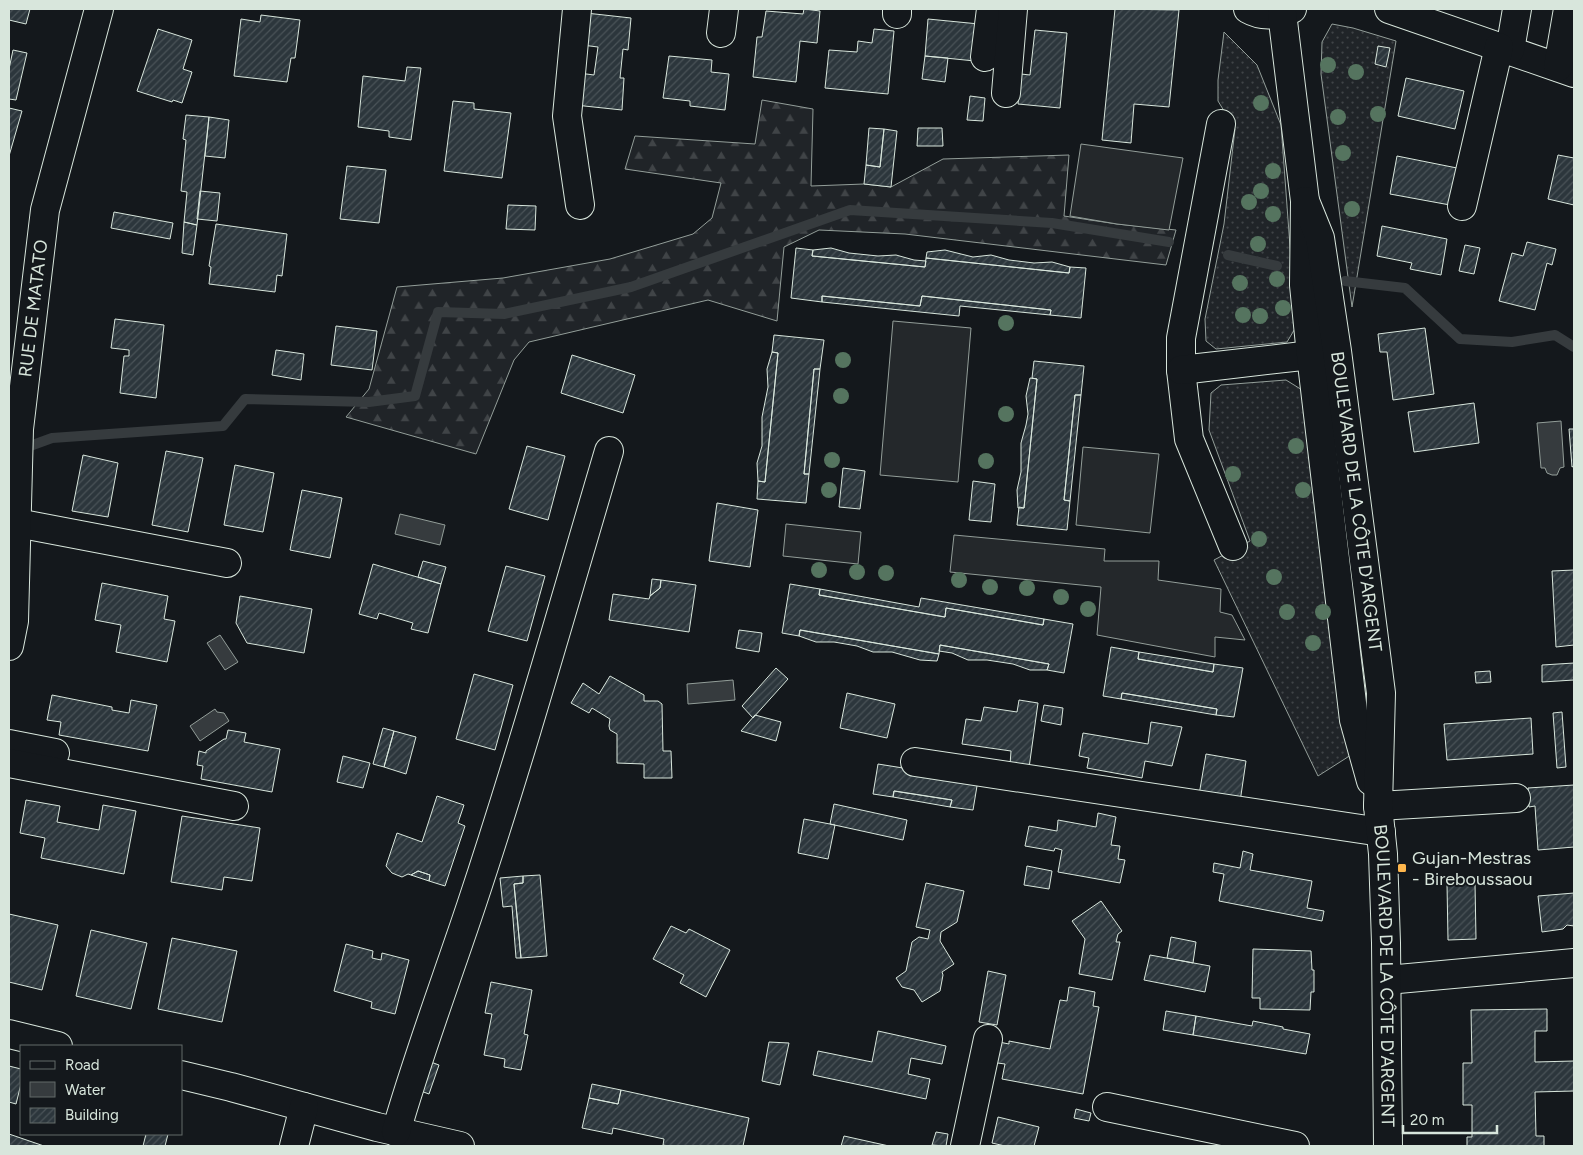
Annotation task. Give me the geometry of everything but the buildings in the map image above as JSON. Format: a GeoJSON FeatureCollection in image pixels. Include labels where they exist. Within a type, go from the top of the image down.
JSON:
{"type":"FeatureCollection","features":[{"type":"Feature","properties":{"kind":"street","name":"RUE DE MATATO"},"geometry":{"type":"LineString","coordinates":[[9,646],[14,621],[15,520],[19,429],[45,210],[99,9]]}},
{"type":"Feature","properties":{"kind":"street"},"geometry":{"type":"LineString","coordinates":[[577,9],[567,116],[580,205]]}},
{"type":"Feature","properties":{"kind":"street"},"geometry":{"type":"LineString","coordinates":[[985,57],[991,9]]}},
{"type":"Feature","properties":{"kind":"street"},"geometry":{"type":"LineString","coordinates":[[1006,93],[1013,9]]}},
{"type":"Feature","properties":{"kind":"street"},"geometry":{"type":"LineString","coordinates":[[1248,9],[1252,12],[1267,14],[1287,11]]}},
{"type":"Feature","properties":{"kind":"street"},"geometry":{"type":"LineString","coordinates":[[1389,9],[1566,70],[1568,9]]}},
{"type":"Feature","properties":{"kind":"street"},"geometry":{"type":"LineString","coordinates":[[1462,206],[1504,48],[1517,9]]}},
{"type":"Feature","properties":{"kind":"street","name":"BOULEVARD DE LA CÔTE D'ARGENT"},"geometry":{"type":"LineString","coordinates":[[1287,11],[1305,201],[1304,285],[1310,355],[1354,720],[1379,819]]}},
{"type":"Feature","properties":{"kind":"street"},"geometry":{"type":"LineString","coordinates":[[1221,124],[1181,338],[1181,370],[1189,439],[1234,546]]}},
{"type":"Feature","properties":{"kind":"street","name":"BOULEVARD DE LA CÔTE D'ARGENT"},"geometry":{"type":"LineString","coordinates":[[1305,201],[1320,238],[1337,351],[1381,693],[1379,819],[1383,854],[1387,980],[1388,1146]]}},
{"type":"Feature","properties":{"kind":"street"},"geometry":{"type":"LineString","coordinates":[[1181,370],[1337,351]]}},
{"type":"Feature","properties":{"kind":"street"},"geometry":{"type":"LineString","coordinates":[[396,1132],[409,1085],[471,906],[525,736],[608,451]]}},
{"type":"Feature","properties":{"kind":"street"},"geometry":{"type":"LineString","coordinates":[[15,520],[123,527]]}},
{"type":"Feature","properties":{"kind":"street"},"geometry":{"type":"LineString","coordinates":[[15,520],[217,570]]}},
{"type":"Feature","properties":{"kind":"street"},"geometry":{"type":"LineString","coordinates":[[9,744],[164,776]]}},
{"type":"Feature","properties":{"kind":"street"},"geometry":{"type":"LineString","coordinates":[[915,762],[1379,819],[1516,798]]}},
{"type":"Feature","properties":{"kind":"street"},"geometry":{"type":"LineString","coordinates":[[9,763],[234,806]]}},
{"type":"Feature","properties":{"kind":"street"},"geometry":{"type":"LineString","coordinates":[[1387,980],[1574,963]]}},
{"type":"Feature","properties":{"kind":"street"},"geometry":{"type":"LineString","coordinates":[[9,1034],[54,1045]]}},
{"type":"Feature","properties":{"kind":"street"},"geometry":{"type":"LineString","coordinates":[[965,1146],[988,1039]]}},
{"type":"Feature","properties":{"kind":"street"},"geometry":{"type":"LineString","coordinates":[[182,1076],[396,1132],[460,1146]]}},
{"type":"Feature","properties":{"kind":"street"},"geometry":{"type":"LineString","coordinates":[[1107,1107],[1295,1146]]}},
{"type":"Feature","properties":{"kind":"street"},"geometry":{"type":"LineString","coordinates":[[294,1146],[304,1108]]}},
{"type":"Feature","properties":{"kind":"green space"},"geometry":{"type":"Polygon","coordinates":[[[1332,24],[1353,28],[1396,41],[1352,307],[1321,74],[1322,42],[1332,24]]]}},
{"type":"Feature","properties":{"kind":"green space"},"geometry":{"type":"Polygon","coordinates":[[[1224,32],[1257,65],[1281,125],[1296,327],[1287,342],[1216,349],[1206,341],[1205,319],[1224,224],[1235,129],[1218,101],[1218,80],[1224,32]]]}},
{"type":"Feature","properties":{"kind":"green space"},"geometry":{"type":"Polygon","coordinates":[[[762,100],[813,109],[811,186],[864,184],[891,187],[943,159],[1069,155],[1064,216],[1176,230],[1166,265],[905,234],[819,230],[784,247],[777,321],[708,300],[529,342],[514,360],[476,454],[346,417],[369,389],[397,287],[503,278],[610,259],[693,234],[712,218],[721,183],[625,169],[635,136],[755,144],[762,100]]]}},
{"type":"Feature","properties":{"kind":"green space"},"geometry":{"type":"Polygon","coordinates":[[[1286,380],[1307,393],[1351,755],[1318,776],[1214,560],[1250,541],[1209,430],[1211,393],[1221,385],[1286,380]]]}},
{"type":"Feature","properties":{"kind":"shaded area"},"geometry":{"type":"Polygon","coordinates":[[[1081,144],[1183,158],[1169,230],[1070,216],[1081,144]]]}},
{"type":"Feature","properties":{"kind":"shaded area"},"geometry":{"type":"Polygon","coordinates":[[[893,321],[971,328],[958,482],[880,475],[893,321]]]}},
{"type":"Feature","properties":{"kind":"shaded area"},"geometry":{"type":"Polygon","coordinates":[[[1083,447],[1159,454],[1150,533],[1076,525],[1083,447]]]}},
{"type":"Feature","properties":{"kind":"shaded area"},"geometry":{"type":"Polygon","coordinates":[[[786,524],[861,532],[858,564],[783,556],[786,524]]]}},
{"type":"Feature","properties":{"kind":"shaded area"},"geometry":{"type":"Polygon","coordinates":[[[954,535],[1105,549],[1104,561],[1159,561],[1158,580],[1221,589],[1220,612],[1232,615],[1245,640],[1215,637],[1215,657],[1097,635],[1101,587],[950,572],[954,535]]]}},
{"type":"Feature","properties":{"kind":"water"},"geometry":{"type":"Polygon","coordinates":[[[1561,421],[1564,467],[1560,468],[1557,475],[1552,475],[1547,473],[1545,468],[1541,468],[1537,423],[1561,421]]]}},
{"type":"Feature","properties":{"kind":"water"},"geometry":{"type":"Polygon","coordinates":[[[400,514],[445,525],[440,545],[395,534],[400,514]]]}},
{"type":"Feature","properties":{"kind":"water"},"geometry":{"type":"Polygon","coordinates":[[[220,635],[238,662],[225,670],[207,643],[220,635]]]}},
{"type":"Feature","properties":{"kind":"water"},"geometry":{"type":"Polygon","coordinates":[[[733,680],[735,700],[688,704],[687,684],[733,680]]]}},
{"type":"Feature","properties":{"kind":"water"},"geometry":{"type":"Polygon","coordinates":[[[215,709],[217,712],[224,713],[229,721],[200,741],[190,726],[215,709]]]}},
{"type":"Feature","properties":{"kind":"waterway"},"geometry":{"type":"LineString","coordinates":[[19,450],[52,438],[223,426],[245,399],[369,402],[415,396],[438,312],[504,314],[631,287],[850,210],[1052,223],[1169,242]]}},
{"type":"Feature","properties":{"kind":"waterway"},"geometry":{"type":"LineString","coordinates":[[1228,255],[1277,266]]}},
{"type":"Feature","properties":{"kind":"waterway"},"geometry":{"type":"LineString","coordinates":[[1345,281],[1405,288],[1460,339],[1512,342],[1555,335],[1574,347]]}},
{"type":"Feature","properties":{"kind":"place","name":"Gujan-Mestras - Bireboussaou"},"geometry":{"type":"Point","coordinates":[1402,868]}}]}
